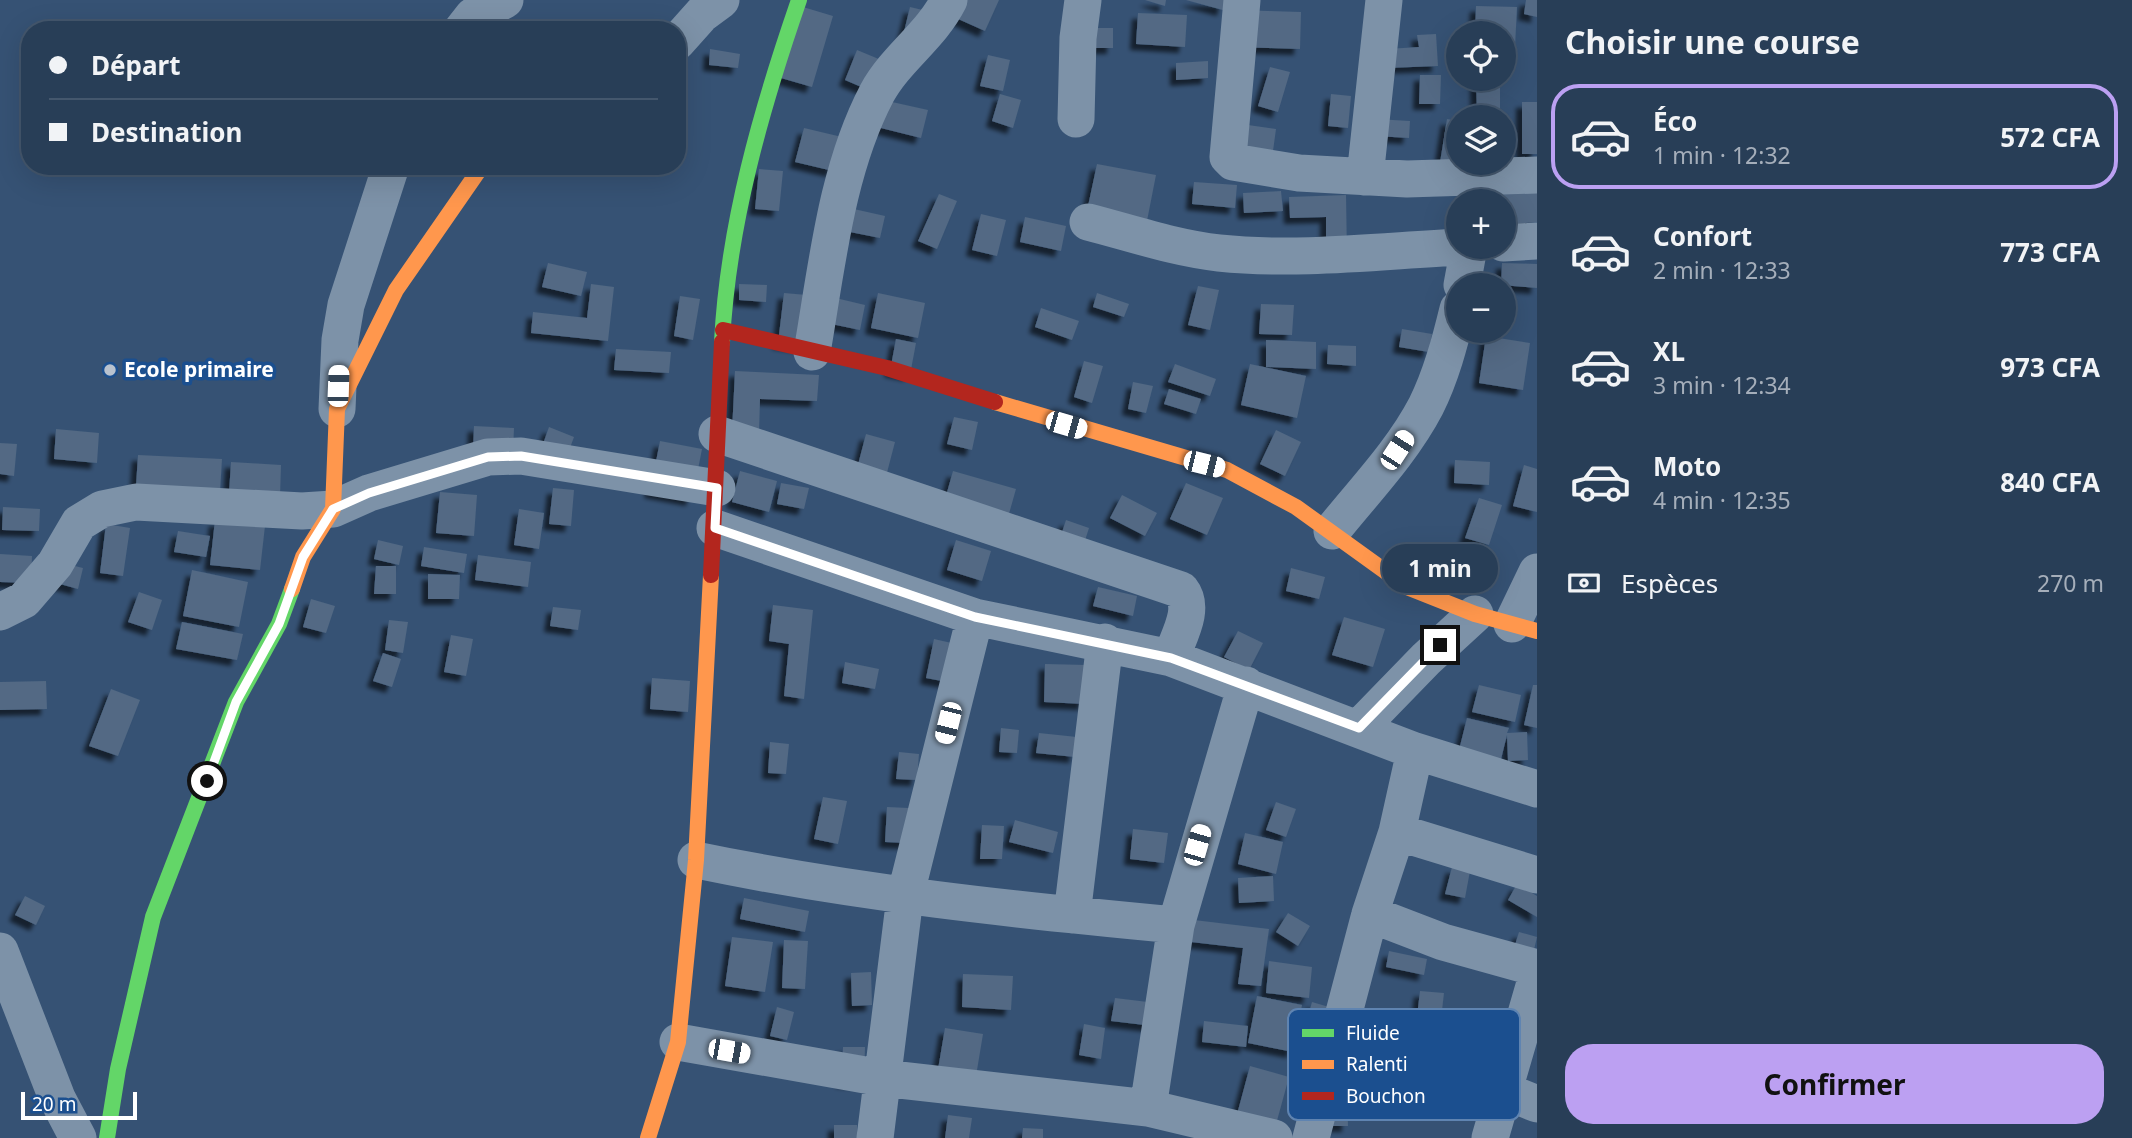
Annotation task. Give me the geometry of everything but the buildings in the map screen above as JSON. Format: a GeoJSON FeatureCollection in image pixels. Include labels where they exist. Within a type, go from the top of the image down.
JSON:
{"type":"FeatureCollection","features":[{"type":"Feature","properties":{"kind":"street"},"geometry":{"type":"LineString","coordinates":[[468,15],[505,0]]}},
{"type":"Feature","properties":{"kind":"street"},"geometry":{"type":"LineString","coordinates":[[686,32],[702,14],[721,0]]}},
{"type":"Feature","properties":{"kind":"street"},"geometry":{"type":"LineString","coordinates":[[648,1138],[678,1042],[696,860],[723,330],[744,187],[766,97],[799,0]]}},
{"type":"Feature","properties":{"kind":"street"},"geometry":{"type":"LineString","coordinates":[[812,352],[839,202],[873,102],[884,82],[928,33],[949,0]]}},
{"type":"Feature","properties":{"kind":"street"},"geometry":{"type":"LineString","coordinates":[[1076,119],[1078,38],[1083,0]]}},
{"type":"Feature","properties":{"kind":"street"},"geometry":{"type":"LineString","coordinates":[[1242,0],[1228,157],[1233,162],[1365,177],[1479,178],[1537,175]]}},
{"type":"Feature","properties":{"kind":"street"},"geometry":{"type":"LineString","coordinates":[[1365,177],[1384,0]]}},
{"type":"Feature","properties":{"kind":"street"},"geometry":{"type":"LineString","coordinates":[[107,1138],[121,1056],[153,917],[236,702],[279,624],[303,557],[333,509],[340,340],[346,305],[387,175]]}},
{"type":"Feature","properties":{"kind":"street"},"geometry":{"type":"LineString","coordinates":[[337,409],[396,290],[476,175]]}},
{"type":"Feature","properties":{"kind":"street"},"geometry":{"type":"LineString","coordinates":[[1088,222],[1182,247],[1218,253],[1270,256],[1446,248]]}},
{"type":"Feature","properties":{"kind":"street"},"geometry":{"type":"LineString","coordinates":[[1516,242],[1537,241]]}},
{"type":"Feature","properties":{"kind":"street"},"geometry":{"type":"LineString","coordinates":[[723,330],[887,368],[1066,425],[1227,470],[1256,483],[1332,531],[1407,587],[1475,614],[1525,627],[1537,572]]}},
{"type":"Feature","properties":{"kind":"street"},"geometry":{"type":"LineString","coordinates":[[1332,531],[1397,450],[1426,406],[1449,343]]}},
{"type":"Feature","properties":{"kind":"street"},"geometry":{"type":"LineString","coordinates":[[717,434],[1181,590],[1188,599],[1188,608],[1171,658]]}},
{"type":"Feature","properties":{"kind":"street"},"geometry":{"type":"LineString","coordinates":[[0,612],[24,600],[55,564],[79,523],[102,509],[136,502],[302,511],[333,509],[369,493],[488,457],[521,456],[717,488]]}},
{"type":"Feature","properties":{"kind":"street"},"geometry":{"type":"LineString","coordinates":[[715,528],[975,617],[1105,642],[1171,658],[1415,751],[1537,789]]}},
{"type":"Feature","properties":{"kind":"street"},"geometry":{"type":"LineString","coordinates":[[1359,728],[1426,659],[1475,614]]}},
{"type":"Feature","properties":{"kind":"street"},"geometry":{"type":"LineString","coordinates":[[874,1138],[905,897],[975,617]]}},
{"type":"Feature","properties":{"kind":"street"},"geometry":{"type":"LineString","coordinates":[[1072,915],[1105,642]]}},
{"type":"Feature","properties":{"kind":"street"},"geometry":{"type":"LineString","coordinates":[[1163,1119],[1176,925],[1246,685]]}},
{"type":"Feature","properties":{"kind":"street"},"geometry":{"type":"LineString","coordinates":[[1345,1009],[1370,915],[1397,832],[1415,751]]}},
{"type":"Feature","properties":{"kind":"street"},"geometry":{"type":"LineString","coordinates":[[1397,832],[1537,875]]}},
{"type":"Feature","properties":{"kind":"street"},"geometry":{"type":"LineString","coordinates":[[696,860],[798,881],[905,897],[1176,925]]}},
{"type":"Feature","properties":{"kind":"street"},"geometry":{"type":"LineString","coordinates":[[1370,915],[1443,942],[1537,968]]}},
{"type":"Feature","properties":{"kind":"street"},"geometry":{"type":"LineString","coordinates":[[0,951],[57,1098],[78,1138]]}},
{"type":"Feature","properties":{"kind":"street"},"geometry":{"type":"LineString","coordinates":[[1520,1033],[1537,976]]}},
{"type":"Feature","properties":{"kind":"street"},"geometry":{"type":"LineString","coordinates":[[678,1042],[882,1078],[1274,1138]]}},
{"type":"Feature","properties":{"kind":"street"},"geometry":{"type":"LineString","coordinates":[[1520,1097],[1537,1104]]}},
{"type":"Feature","properties":{"kind":"street"},"geometry":{"type":"LineString","coordinates":[[1311,1138],[1316,1120]]}},
{"type":"Feature","properties":{"kind":"street"},"geometry":{"type":"LineString","coordinates":[[1490,1138],[1495,1120]]}},
{"type":"Feature","properties":{"kind":"traffic: fast"},"geometry":{"type":"LineString","coordinates":[[722,342],[731,255],[748,168],[799,0]]}},
{"type":"Feature","properties":{"kind":"traffic: fast"},"geometry":{"type":"LineString","coordinates":[[107,1138],[118,1069],[153,917],[236,702],[279,624],[292,589]]}},
{"type":"Feature","properties":{"kind":"traffic: slow"},"geometry":{"type":"LineString","coordinates":[[292,589],[303,557],[333,509],[337,409],[396,290],[476,175]]}},
{"type":"Feature","properties":{"kind":"traffic: slow"},"geometry":{"type":"LineString","coordinates":[[995,402],[1227,470],[1296,507],[1407,587],[1475,614],[1537,631]]}},
{"type":"Feature","properties":{"kind":"traffic: slow"},"geometry":{"type":"LineString","coordinates":[[648,1138],[678,1042],[696,860],[711,575]]}},
{"type":"Feature","properties":{"kind":"traffic: jam"},"geometry":{"type":"LineString","coordinates":[[723,330],[887,368],[995,402]]}},
{"type":"Feature","properties":{"kind":"traffic: jam"},"geometry":{"type":"LineString","coordinates":[[711,575],[722,342]]}},
{"type":"Feature","properties":{"kind":"place","name":"Ecole primaire"},"geometry":{"type":"Point","coordinates":[110,370]}},
{"type":"Feature","properties":{"kind":"route"},"geometry":{"type":"LineString","coordinates":[[207,781],[236,702],[255,663],[279,624],[303,557],[333,509],[369,493],[488,457],[521,456],[717,488],[715,528],[975,617],[1105,642],[1171,658],[1359,728],[1440,645]]}}]}
